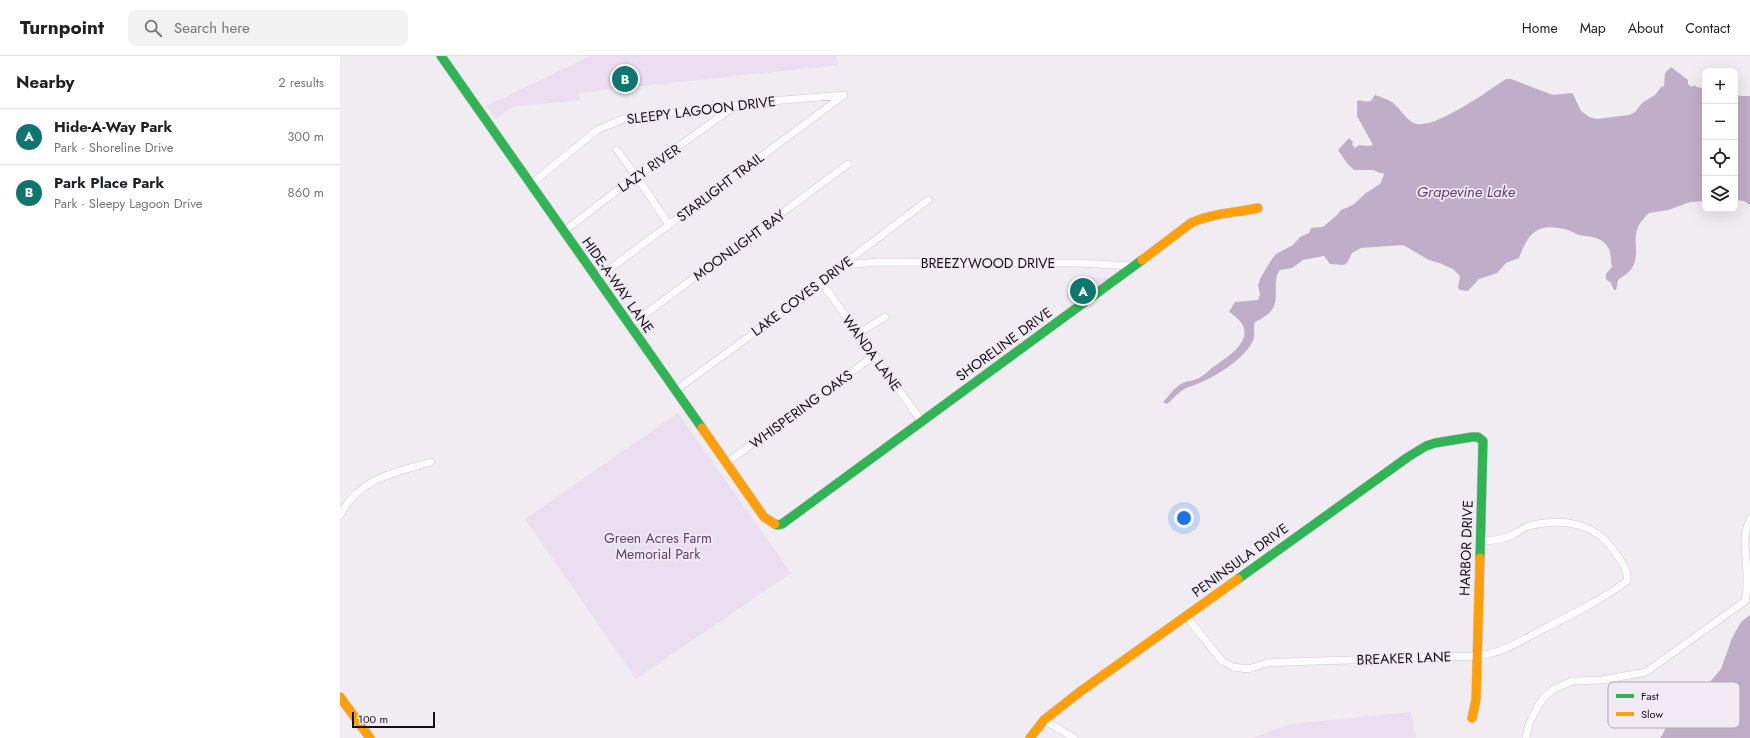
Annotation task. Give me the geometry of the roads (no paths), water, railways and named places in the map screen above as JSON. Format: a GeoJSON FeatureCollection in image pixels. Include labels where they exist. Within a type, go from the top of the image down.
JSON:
{"type":"FeatureCollection","features":[{"type":"Feature","properties":{"kind":"street","name":"HIDE-A-WAY LANE"},"geometry":{"type":"LineString","coordinates":[[441,56],[765,519],[777,525]]}},
{"type":"Feature","properties":{"kind":"street","name":"SLEEPY LAGOON DRIVE"},"geometry":{"type":"LineString","coordinates":[[530,184],[597,130],[623,119],[767,101],[844,95]]}},
{"type":"Feature","properties":{"kind":"street","name":"STARLIGHT TRAIL"},"geometry":{"type":"LineString","coordinates":[[596,279],[844,95]]}},
{"type":"Feature","properties":{"kind":"street","name":"LAZY RIVER"},"geometry":{"type":"LineString","coordinates":[[563,232],[637,176],[737,105]]}},
{"type":"Feature","properties":{"kind":"street"},"geometry":{"type":"LineString","coordinates":[[617,150],[637,176],[669,225]]}},
{"type":"Feature","properties":{"kind":"street","name":"MOONLIGHT BAY"},"geometry":{"type":"LineString","coordinates":[[629,326],[848,164]]}},
{"type":"Feature","properties":{"kind":"street","name":"LAKE COVES DRIVE"},"geometry":{"type":"LineString","coordinates":[[676,390],[822,284],[829,275],[928,200]]}},
{"type":"Feature","properties":{"kind":"street","name":"SHORELINE DRIVE"},"geometry":{"type":"LineString","coordinates":[[777,525],[782,524],[1198,219],[1245,212],[1258,208]]}},
{"type":"Feature","properties":{"kind":"street","name":"BREEZYWOOD DRIVE"},"geometry":{"type":"LineString","coordinates":[[843,265],[877,262],[1078,263],[1133,266]]}},
{"type":"Feature","properties":{"kind":"street","name":"WANDA LANE"},"geometry":{"type":"LineString","coordinates":[[822,284],[859,333],[922,422]]}},
{"type":"Feature","properties":{"kind":"street"},"geometry":{"type":"LineString","coordinates":[[859,333],[884,317]]}},
{"type":"Feature","properties":{"kind":"street","name":"WHISPERING OAKS"},"geometry":{"type":"LineString","coordinates":[[726,463],[874,355]]}},
{"type":"Feature","properties":{"kind":"street","name":"PENINSULA DRIVE"},"geometry":{"type":"LineString","coordinates":[[1030,738],[1044,720],[1081,691],[1402,461],[1426,446],[1454,439],[1478,437],[1482,441]]}},
{"type":"Feature","properties":{"kind":"street","name":"HARBOR DRIVE"},"geometry":{"type":"LineString","coordinates":[[1472,718],[1476,700],[1478,656],[1482,441]]}},
{"type":"Feature","properties":{"kind":"street"},"geometry":{"type":"LineString","coordinates":[[340,515],[353,496],[369,483],[383,476],[432,462]]}},
{"type":"Feature","properties":{"kind":"street"},"geometry":{"type":"LineString","coordinates":[[1526,738],[1532,717],[1544,697],[1554,689],[1572,681],[1602,680],[1646,672],[1744,601],[1749,591],[1749,568],[1745,533],[1750,519]]}},
{"type":"Feature","properties":{"kind":"street","name":"BREAKER LANE"},"geometry":{"type":"LineString","coordinates":[[1186,616],[1222,661],[1240,669],[1248,669],[1267,664],[1286,662],[1478,656],[1502,651],[1583,609],[1611,593],[1627,581],[1628,576],[1622,563],[1609,544],[1591,530],[1568,522],[1528,527],[1496,540],[1480,541]]}},
{"type":"Feature","properties":{"kind":"street"},"geometry":{"type":"LineString","coordinates":[[340,697],[370,738]]}},
{"type":"Feature","properties":{"kind":"street"},"geometry":{"type":"LineString","coordinates":[[1044,720],[1074,738]]}},
{"type":"Feature","properties":{"kind":"water","name":"Grapevine Lake"},"geometry":{"type":"Polygon","coordinates":[[[1671,67],[1688,80],[1688,84],[1692,87],[1694,85],[1702,88],[1702,201],[1690,202],[1668,210],[1649,213],[1641,222],[1637,230],[1635,263],[1629,272],[1618,280],[1616,290],[1614,290],[1611,283],[1606,279],[1606,274],[1612,267],[1610,251],[1601,240],[1579,235],[1569,230],[1549,227],[1542,228],[1531,235],[1519,258],[1506,263],[1497,273],[1479,279],[1468,291],[1460,290],[1458,288],[1460,276],[1453,269],[1429,260],[1403,245],[1361,248],[1352,253],[1347,263],[1343,265],[1330,264],[1324,256],[1303,260],[1292,268],[1280,270],[1276,281],[1275,304],[1268,314],[1255,322],[1254,338],[1244,354],[1207,380],[1186,388],[1177,394],[1167,404],[1163,402],[1178,386],[1201,377],[1224,360],[1238,347],[1244,334],[1243,327],[1238,319],[1229,312],[1235,302],[1258,300],[1260,295],[1258,285],[1261,277],[1276,254],[1293,245],[1300,237],[1309,233],[1311,228],[1323,227],[1341,210],[1353,205],[1366,193],[1380,184],[1384,175],[1383,173],[1373,170],[1354,170],[1338,150],[1349,138],[1353,142],[1352,144],[1355,148],[1359,145],[1373,145],[1357,116],[1357,101],[1369,102],[1375,95],[1392,102],[1414,123],[1422,124],[1447,116],[1506,79],[1511,79],[1553,95],[1571,93],[1573,94],[1581,111],[1589,117],[1597,119],[1629,115],[1635,112],[1642,103],[1655,95],[1662,86],[1664,87],[1665,73],[1671,67]]]}},
{"type":"Feature","properties":{"kind":"water"},"geometry":{"type":"Polygon","coordinates":[[[1738,95],[1750,96],[1750,205],[1744,201],[1738,200],[1738,95]]]}},
{"type":"Feature","properties":{"kind":"water"},"geometry":{"type":"Polygon","coordinates":[[[1750,615],[1750,738],[1660,738],[1666,728],[1740,728],[1740,682],[1710,682],[1721,669],[1732,638],[1741,622],[1750,615]]]}},
{"type":"Feature","properties":{"kind":"place","name":"Park Place Park"},"geometry":{"type":"Point","coordinates":[625,79]}},
{"type":"Feature","properties":{"kind":"place","name":"Hide-A-Way Park"},"geometry":{"type":"Point","coordinates":[1083,291]}},
{"type":"Feature","properties":{"kind":"park label","name":"Green Acres Farm Memorial Park"},"geometry":{"type":"Point","coordinates":[658,546]}}]}
